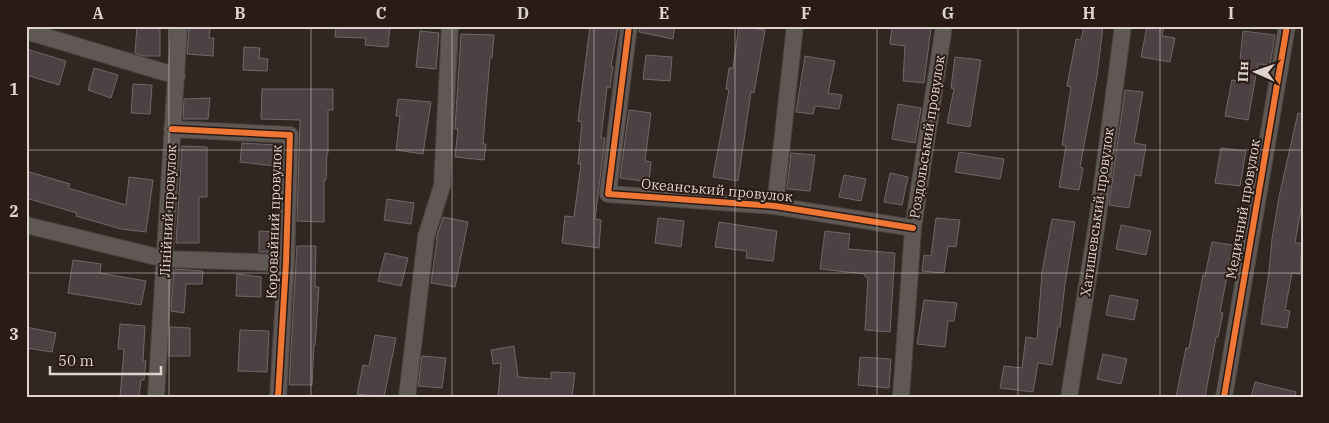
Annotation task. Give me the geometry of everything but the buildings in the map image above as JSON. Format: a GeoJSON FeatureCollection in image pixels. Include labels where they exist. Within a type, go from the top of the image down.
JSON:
{"type":"FeatureCollection","features":[{"type":"Feature","properties":{"kind":"street","name":"Лінійний провулок"},"geometry":{"type":"LineString","coordinates":[[156,397],[179,26]]}},
{"type":"Feature","properties":{"kind":"street"},"geometry":{"type":"LineString","coordinates":[[407,397],[426,237],[442,186],[450,26]]}},
{"type":"Feature","properties":{"kind":"street","name":"Океанський провулок"},"geometry":{"type":"LineString","coordinates":[[629,26],[608,194],[775,206],[913,228]]}},
{"type":"Feature","properties":{"kind":"street"},"geometry":{"type":"LineString","coordinates":[[775,206],[795,26]]}},
{"type":"Feature","properties":{"kind":"street","name":"Роздольський провулок"},"geometry":{"type":"LineString","coordinates":[[901,397],[913,228],[944,26]]}},
{"type":"Feature","properties":{"kind":"street","name":"Хатишевський провулок"},"geometry":{"type":"LineString","coordinates":[[1069,397],[1096,223],[1123,26]]}},
{"type":"Feature","properties":{"kind":"street","name":"Медичний провулок"},"geometry":{"type":"LineString","coordinates":[[1224,397],[1287,26]]}},
{"type":"Feature","properties":{"kind":"street"},"geometry":{"type":"LineString","coordinates":[[26,31],[177,76]]}},
{"type":"Feature","properties":{"kind":"street","name":"Коровайний провулок"},"geometry":{"type":"LineString","coordinates":[[172,129],[290,135],[286,263],[278,397]]}},
{"type":"Feature","properties":{"kind":"street"},"geometry":{"type":"LineString","coordinates":[[26,225],[165,259],[286,263]]}},
{"type":"Feature","properties":{"kind":"cycle path"},"geometry":{"type":"LineString","coordinates":[[629,26],[608,194],[775,206],[913,228]]}},
{"type":"Feature","properties":{"kind":"cycle path"},"geometry":{"type":"LineString","coordinates":[[1224,397],[1287,26]]}},
{"type":"Feature","properties":{"kind":"cycle path"},"geometry":{"type":"LineString","coordinates":[[172,129],[290,135],[286,263],[278,397]]}}]}
